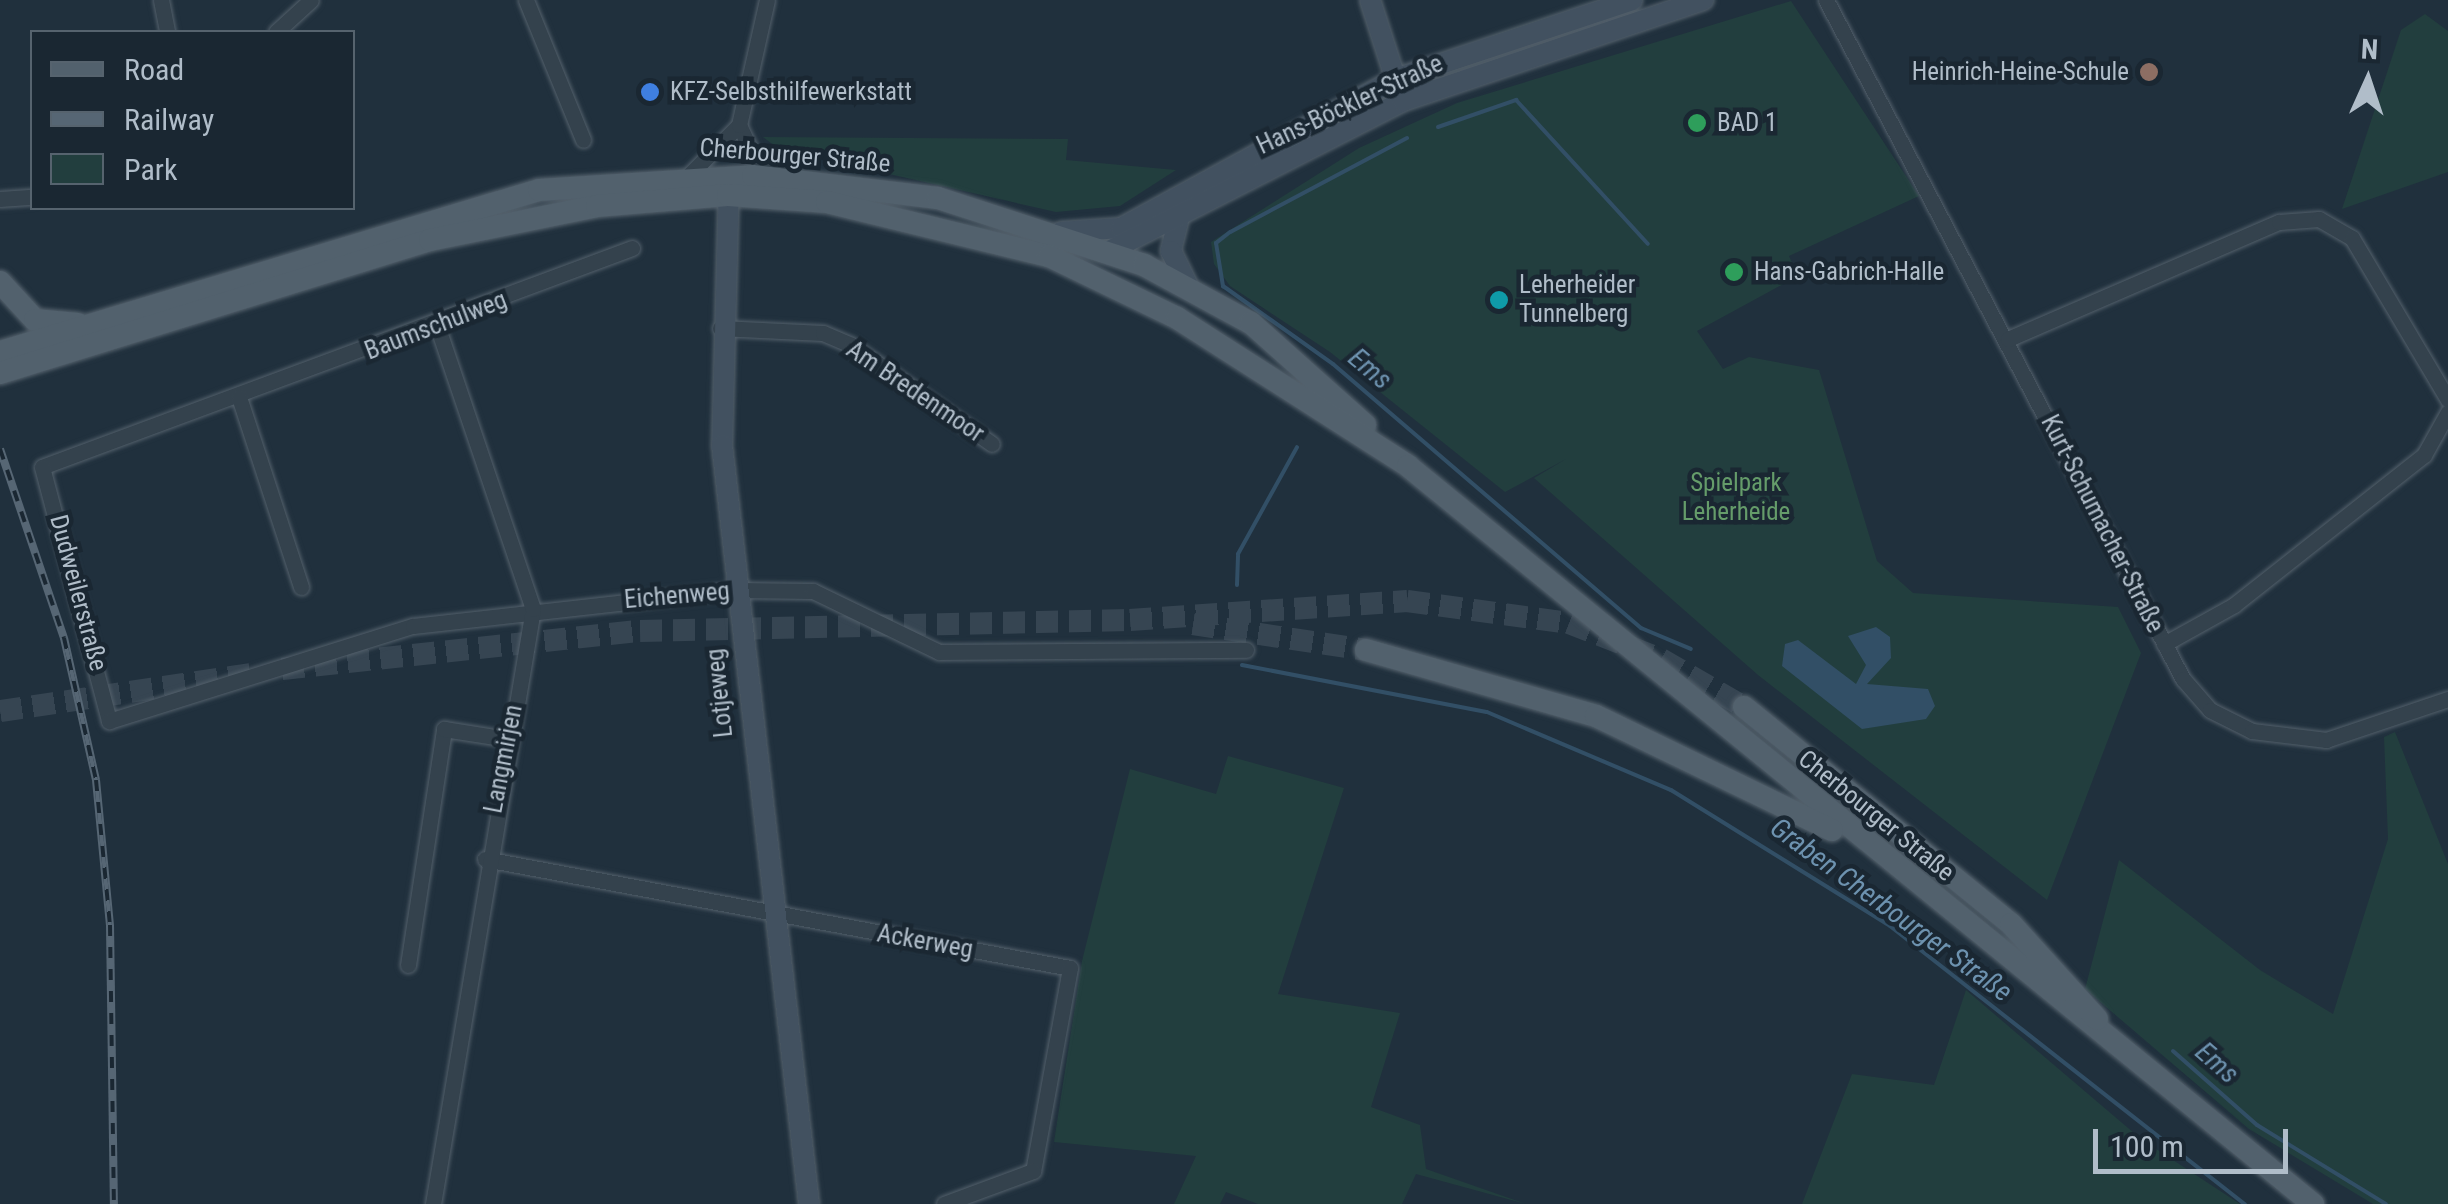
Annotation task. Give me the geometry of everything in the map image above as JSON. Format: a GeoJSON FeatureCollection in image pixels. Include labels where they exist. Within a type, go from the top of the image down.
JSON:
{"type":"FeatureCollection","features":[{"type":"Feature","properties":{"kind":"main road","name":"Cherbourger Straße"},"geometry":{"type":"LineString","coordinates":[[0,352],[510,198],[690,174],[729,185],[908,216],[1049,256],[1111,282],[1408,466]]}},
{"type":"Feature","properties":{"kind":"main road","name":"Cherbourger Straße"},"geometry":{"type":"LineString","coordinates":[[0,373],[485,226],[729,185],[790,179],[938,198],[1054,231],[1187,284],[1296,357],[1408,466],[1888,862],[2313,1204]]}},
{"type":"Feature","properties":{"kind":"main road"},"geometry":{"type":"LineString","coordinates":[[1049,256],[1109,251],[1111,282]]}},
{"type":"Feature","properties":{"kind":"main road"},"geometry":{"type":"LineString","coordinates":[[0,282],[34,320],[96,324]]}},
{"type":"Feature","properties":{"kind":"main road"},"geometry":{"type":"LineString","coordinates":[[1366,650],[1596,716],[1888,862]]}},
{"type":"Feature","properties":{"kind":"main road"},"geometry":{"type":"LineString","coordinates":[[1744,707],[2011,924],[2143,1069]]}},
{"type":"Feature","properties":{"kind":"street"},"geometry":{"type":"LineString","coordinates":[[161,0],[167,30]]}},
{"type":"Feature","properties":{"kind":"street"},"geometry":{"type":"LineString","coordinates":[[278,30],[311,0]]}},
{"type":"Feature","properties":{"kind":"street"},"geometry":{"type":"LineString","coordinates":[[526,0],[584,140]]}},
{"type":"Feature","properties":{"kind":"street"},"geometry":{"type":"LineString","coordinates":[[690,174],[739,125],[767,0]]}},
{"type":"Feature","properties":{"kind":"street"},"geometry":{"type":"LineString","coordinates":[[1370,0],[1403,101]]}},
{"type":"Feature","properties":{"kind":"street","name":"Hans-Böckler-Straße"},"geometry":{"type":"LineString","coordinates":[[1054,231],[1120,228],[1395,79],[1632,0]]}},
{"type":"Feature","properties":{"kind":"street","name":"Hans-Böckler-Straße"},"geometry":{"type":"LineString","coordinates":[[1109,251],[1178,222],[1403,101],[1703,0]]}},
{"type":"Feature","properties":{"kind":"street","name":"Kurt-Schumacher-Straße"},"geometry":{"type":"LineString","coordinates":[[1826,0],[2008,339],[2164,644],[2234,605],[2424,456],[2448,421]]}},
{"type":"Feature","properties":{"kind":"street"},"geometry":{"type":"LineString","coordinates":[[739,125],[754,157],[790,179]]}},
{"type":"Feature","properties":{"kind":"street","name":"Lotjeweg"},"geometry":{"type":"LineString","coordinates":[[729,185],[720,328],[736,590],[771,914],[809,1204]]}},
{"type":"Feature","properties":{"kind":"street"},"geometry":{"type":"LineString","coordinates":[[0,198],[30,197]]}},
{"type":"Feature","properties":{"kind":"street"},"geometry":{"type":"LineString","coordinates":[[2008,339],[2279,222],[2319,220],[2352,238],[2448,400]]}},
{"type":"Feature","properties":{"kind":"street"},"geometry":{"type":"LineString","coordinates":[[1178,222],[1171,252],[1187,284]]}},
{"type":"Feature","properties":{"kind":"street"},"geometry":{"type":"LineString","coordinates":[[1109,251],[1120,228]]}},
{"type":"Feature","properties":{"kind":"street","name":"Baumschulweg"},"geometry":{"type":"LineString","coordinates":[[42,467],[438,328],[632,248]]}},
{"type":"Feature","properties":{"kind":"street","name":"Langmirjen"},"geometry":{"type":"LineString","coordinates":[[432,1204],[485,858],[533,609],[438,328]]}},
{"type":"Feature","properties":{"kind":"street","name":"Am Bredenmoor"},"geometry":{"type":"LineString","coordinates":[[720,328],[822,334],[851,345],[992,444]]}},
{"type":"Feature","properties":{"kind":"street"},"geometry":{"type":"LineString","coordinates":[[239,397],[301,587]]}},
{"type":"Feature","properties":{"kind":"street","name":"Dudweilerstraße"},"geometry":{"type":"LineString","coordinates":[[42,467],[109,721]]}},
{"type":"Feature","properties":{"kind":"street","name":"Eichenweg"},"geometry":{"type":"LineString","coordinates":[[109,721],[414,626],[533,609],[736,590],[813,592],[939,652],[1246,650]]}},
{"type":"Feature","properties":{"kind":"street"},"geometry":{"type":"LineString","coordinates":[[2164,644],[2210,710],[2285,740],[2326,740],[2448,700]]}},
{"type":"Feature","properties":{"kind":"street"},"geometry":{"type":"LineString","coordinates":[[408,965],[444,729],[508,738]]}},
{"type":"Feature","properties":{"kind":"street","name":"Ackerweg"},"geometry":{"type":"LineString","coordinates":[[485,858],[1070,968],[1033,1171],[944,1204]]}},
{"type":"Feature","properties":{"kind":"green space","name":"Spielpark Leherheide"},"geometry":{"type":"Polygon","coordinates":[[[1791,1],[1919,196],[1789,256],[1798,276],[1697,331],[1723,369],[1749,357],[1819,370],[1877,561],[1913,593],[2118,607],[2141,653],[2047,900],[1758,675],[1534,478],[1566,459],[1505,492],[1330,352],[1230,286],[1214,264],[1211,242],[1359,148],[1457,103],[1791,1]]]}},
{"type":"Feature","properties":{"kind":"green space"},"geometry":{"type":"Polygon","coordinates":[[[2425,14],[2448,31],[2448,172],[2342,209],[2401,30],[2425,14]]]}},
{"type":"Feature","properties":{"kind":"green space"},"geometry":{"type":"Polygon","coordinates":[[[763,137],[1068,139],[1066,160],[1176,170],[1120,206],[1056,212],[779,149],[763,137]]]}},
{"type":"Feature","properties":{"kind":"green space"},"geometry":{"type":"Polygon","coordinates":[[[2395,732],[2448,864],[2448,1204],[2373,1204],[2249,1129],[2085,989],[2119,860],[2260,970],[2333,1014],[2388,839],[2384,737],[2395,732]]]}},
{"type":"Feature","properties":{"kind":"green space"},"geometry":{"type":"Polygon","coordinates":[[[1228,756],[1344,788],[1278,994],[1400,1013],[1371,1107],[1420,1125],[1426,1169],[1526,1204],[1416,1174],[1402,1204],[1258,1204],[1226,1192],[1220,1204],[1174,1204],[1196,1156],[1054,1142],[1082,961],[1130,769],[1216,794],[1228,756]]]}},
{"type":"Feature","properties":{"kind":"green space"},"geometry":{"type":"Polygon","coordinates":[[[1966,990],[2141,1139],[2240,1204],[1802,1204],[1852,1074],[1934,1085],[1966,990]]]}},
{"type":"Feature","properties":{"kind":"water"},"geometry":{"type":"Polygon","coordinates":[[[1876,627],[1890,637],[1891,658],[1867,684],[1928,689],[1935,706],[1926,719],[1862,729],[1782,666],[1785,644],[1798,640],[1856,684],[1866,665],[1848,636],[1876,627]]]}},
{"type":"Feature","properties":{"kind":"waterway","name":"Ems"},"geometry":{"type":"LineString","coordinates":[[1438,127],[1516,100],[1648,244]]}},
{"type":"Feature","properties":{"kind":"waterway","name":"Ems"},"geometry":{"type":"LineString","coordinates":[[1407,138],[1216,243],[1223,286],[1333,364],[1641,628],[1691,649]]}},
{"type":"Feature","properties":{"kind":"waterway","name":"Graben Cherbourger Straße"},"geometry":{"type":"LineString","coordinates":[[1237,585],[1238,554],[1297,447]]}},
{"type":"Feature","properties":{"kind":"waterway","name":"Graben Cherbourger Straße"},"geometry":{"type":"LineString","coordinates":[[1242,665],[1487,712],[1671,790],[1890,926],[2245,1204]]}},
{"type":"Feature","properties":{"kind":"waterway","name":"Ems"},"geometry":{"type":"LineString","coordinates":[[2173,1051],[2257,1125],[2386,1204]]}},
{"type":"Feature","properties":{"kind":"tunnel"},"geometry":{"type":"LineString","coordinates":[[282,669],[640,631],[1130,620],[1407,601],[1569,623],[1661,659],[1744,707]]}},
{"type":"Feature","properties":{"kind":"tunnel"},"geometry":{"type":"LineString","coordinates":[[1193,624],[1366,650]]}},
{"type":"Feature","properties":{"kind":"tunnel"},"geometry":{"type":"LineString","coordinates":[[0,711],[250,674]]}},
{"type":"Feature","properties":{"kind":"railway"},"geometry":{"type":"LineString","coordinates":[[0,449],[64,638],[96,780],[110,925],[114,1204]]}},
{"type":"Feature","properties":{"kind":"place","name":"Heinrich-Heine-Schule"},"geometry":{"type":"Point","coordinates":[2149,72]}},
{"type":"Feature","properties":{"kind":"place","name":"KFZ-Selbsthilfewerkstatt"},"geometry":{"type":"Point","coordinates":[650,92]}},
{"type":"Feature","properties":{"kind":"place","name":"BAD 1"},"geometry":{"type":"Point","coordinates":[1697,123]}},
{"type":"Feature","properties":{"kind":"place","name":"Hans-Gabrich-Halle"},"geometry":{"type":"Point","coordinates":[1734,272]}},
{"type":"Feature","properties":{"kind":"place","name":"Leherheider Tunnelberg"},"geometry":{"type":"Point","coordinates":[1499,300]}}]}
